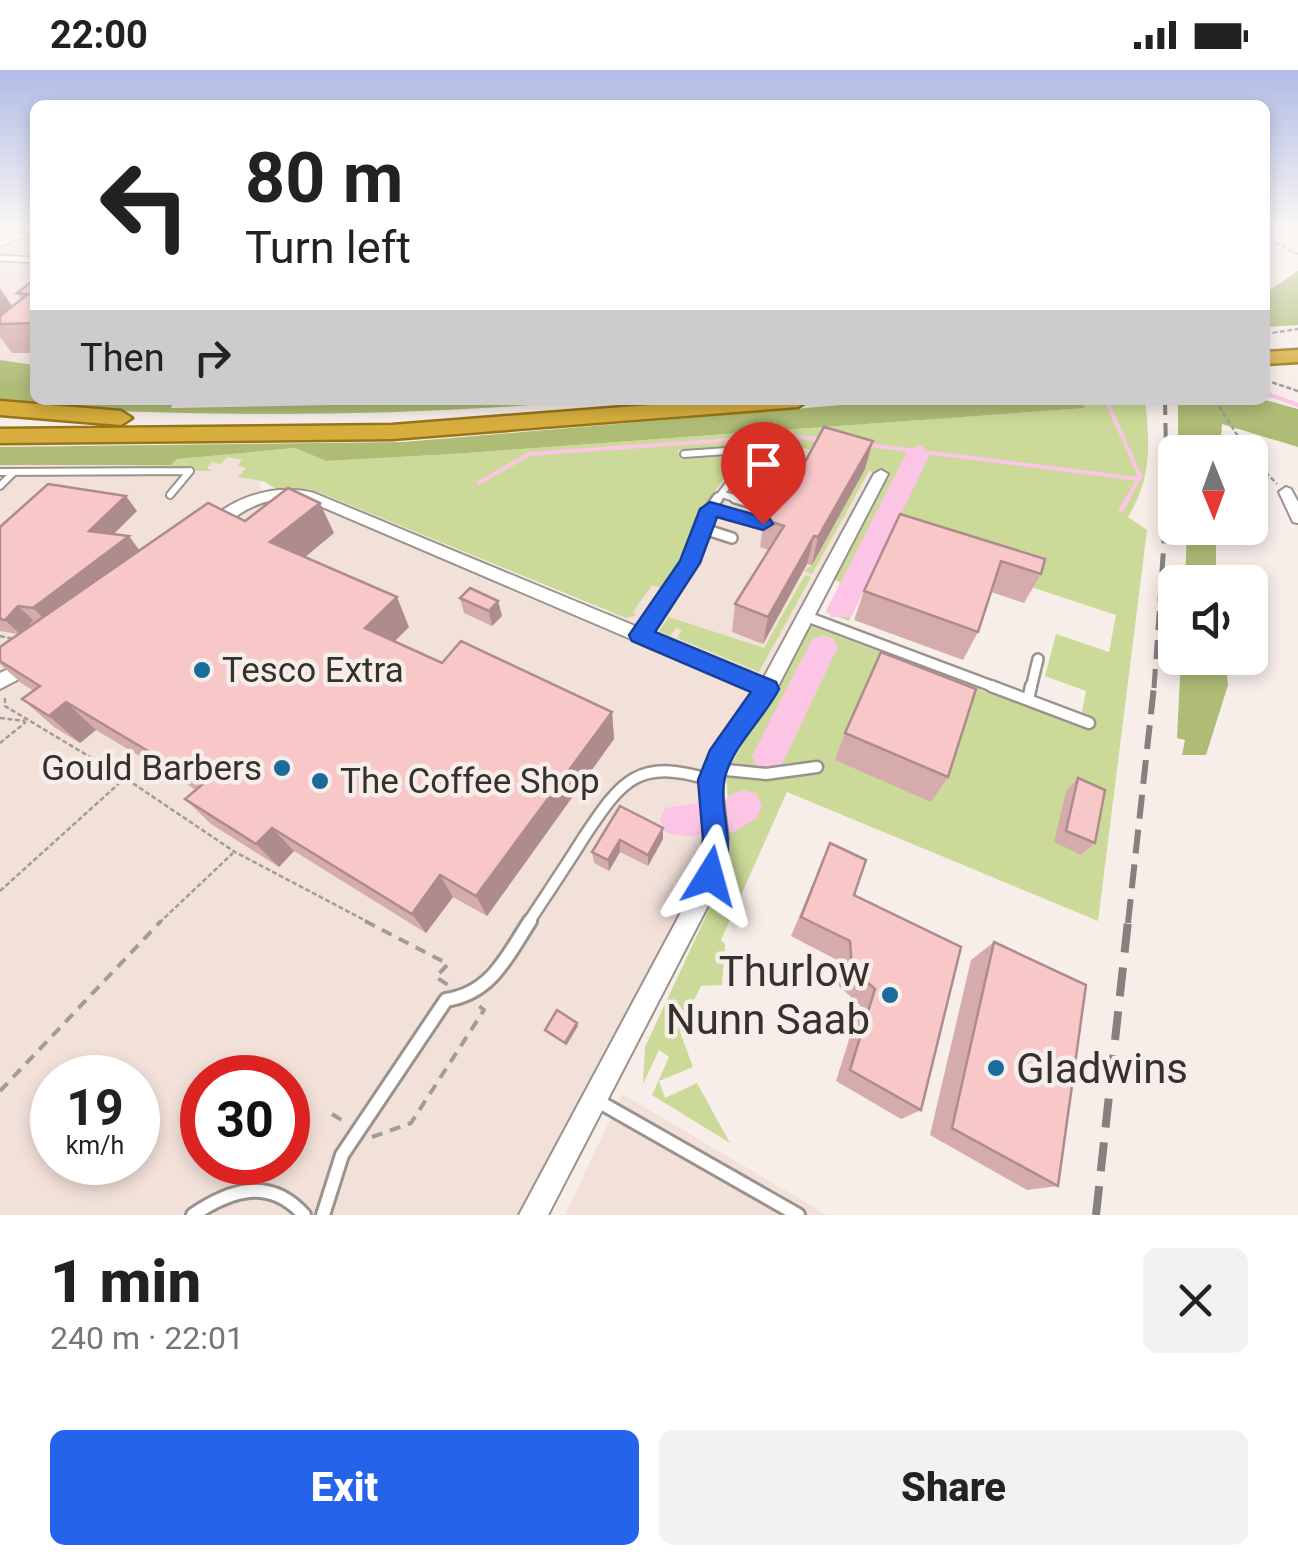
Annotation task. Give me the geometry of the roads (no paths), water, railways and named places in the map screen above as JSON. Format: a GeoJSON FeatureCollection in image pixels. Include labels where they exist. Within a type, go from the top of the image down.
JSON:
{"type":"FeatureCollection","features":[{"type":"Feature","properties":{"kind":"highway"},"geometry":{"type":"LineString","coordinates":[[1270,348],[1298,346]]}},
{"type":"Feature","properties":{"kind":"highway"},"geometry":{"type":"LineString","coordinates":[[1270,358],[1298,356]]}},
{"type":"Feature","properties":{"kind":"highway"},"geometry":{"type":"LineString","coordinates":[[125,430],[446,418],[624,405]]}},
{"type":"Feature","properties":{"kind":"highway"},"geometry":{"type":"LineString","coordinates":[[0,436],[196,436],[486,427],[740,405]]}},
{"type":"Feature","properties":{"kind":"highway"},"geometry":{"type":"LineString","coordinates":[[0,408],[253,425]]}},
{"type":"Feature","properties":{"kind":"highway"},"geometry":{"type":"LineString","coordinates":[[0,424],[196,436]]}},
{"type":"Feature","properties":{"kind":"street"},"geometry":{"type":"LineString","coordinates":[[533,1215],[710,876],[717,839],[713,775],[767,689],[881,474]]}},
{"type":"Feature","properties":{"kind":"street"},"geometry":{"type":"LineString","coordinates":[[1286,492],[1298,518]]}},
{"type":"Feature","properties":{"kind":"street"},"geometry":{"type":"LineString","coordinates":[[186,546],[250,500],[295,493],[767,689]]}},
{"type":"Feature","properties":{"kind":"street"},"geometry":{"type":"LineString","coordinates":[[0,682],[43,655]]}},
{"type":"Feature","properties":{"kind":"lane"},"geometry":{"type":"LineString","coordinates":[[640,635],[690,563],[710,509],[755,449],[684,454]]}},
{"type":"Feature","properties":{"kind":"lane"},"geometry":{"type":"LineString","coordinates":[[745,462],[786,472]]}},
{"type":"Feature","properties":{"kind":"lane"},"geometry":{"type":"LineString","coordinates":[[721,494],[779,511],[789,490],[761,478],[764,466]]}},
{"type":"Feature","properties":{"kind":"lane"},"geometry":{"type":"LineString","coordinates":[[0,472],[190,471],[170,495]]}},
{"type":"Feature","properties":{"kind":"lane"},"geometry":{"type":"LineString","coordinates":[[0,486],[13,472]]}},
{"type":"Feature","properties":{"kind":"lane"},"geometry":{"type":"LineString","coordinates":[[710,509],[763,524]]}},
{"type":"Feature","properties":{"kind":"lane"},"geometry":{"type":"LineString","coordinates":[[700,528],[732,538]]}},
{"type":"Feature","properties":{"kind":"lane"},"geometry":{"type":"LineString","coordinates":[[805,616],[1088,723]]}},
{"type":"Feature","properties":{"kind":"lane"},"geometry":{"type":"LineString","coordinates":[[1028,700],[1038,659]]}},
{"type":"Feature","properties":{"kind":"lane"},"geometry":{"type":"LineString","coordinates":[[323,1215],[333,1173],[446,1000],[467,998],[490,982],[615,790],[646,771],[766,774],[817,766]]}},
{"type":"Feature","properties":{"kind":"lane"},"geometry":{"type":"LineString","coordinates":[[592,1098],[798,1215]]}},
{"type":"Feature","properties":{"kind":"lane"},"geometry":{"type":"LineString","coordinates":[[193,1215],[225,1195],[248,1188],[271,1189],[289,1197],[304,1215]]}},
{"type":"Feature","properties":{"kind":"waterway"},"geometry":{"type":"LineString","coordinates":[[1270,395],[1298,405]]}},
{"type":"Feature","properties":{"kind":"waterway"},"geometry":{"type":"LineString","coordinates":[[1108,405],[1138,479]]}},
{"type":"Feature","properties":{"kind":"waterway"},"geometry":{"type":"LineString","coordinates":[[479,483],[529,454],[787,436],[824,440]]}},
{"type":"Feature","properties":{"kind":"waterway"},"geometry":{"type":"LineString","coordinates":[[869,445],[1138,479]]}},
{"type":"Feature","properties":{"kind":"waterway"},"geometry":{"type":"LineString","coordinates":[[841,609],[919,452]]}},
{"type":"Feature","properties":{"kind":"waterway"},"geometry":{"type":"LineString","coordinates":[[1126,501],[1138,479]]}},
{"type":"Feature","properties":{"kind":"waterway"},"geometry":{"type":"LineString","coordinates":[[1121,510],[1128,498]]}},
{"type":"Feature","properties":{"kind":"waterway"},"geometry":{"type":"LineString","coordinates":[[769,756],[823,647]]}},
{"type":"Feature","properties":{"kind":"waterway"},"geometry":{"type":"LineString","coordinates":[[732,816],[744,806]]}},
{"type":"Feature","properties":{"kind":"waterway"},"geometry":{"type":"LineString","coordinates":[[678,820],[701,819]]}},
{"type":"Feature","properties":{"kind":"railway"},"geometry":{"type":"LineString","coordinates":[[1165,405],[1166,435]]}},
{"type":"Feature","properties":{"kind":"railway"},"geometry":{"type":"LineString","coordinates":[[1154,688],[1164,545]]}},
{"type":"Feature","properties":{"kind":"railway"},"geometry":{"type":"LineString","coordinates":[[1128,923],[1154,686]]}},
{"type":"Feature","properties":{"kind":"railway"},"geometry":{"type":"LineString","coordinates":[[1096,1215],[1128,921]]}},
{"type":"Feature","properties":{"kind":"place","name":"Tesco Extra"},"geometry":{"type":"Point","coordinates":[202,670]}},
{"type":"Feature","properties":{"kind":"place","name":"Gould Barbers"},"geometry":{"type":"Point","coordinates":[282,768]}},
{"type":"Feature","properties":{"kind":"place","name":"The Coffee Shop"},"geometry":{"type":"Point","coordinates":[320,781]}},
{"type":"Feature","properties":{"kind":"place","name":"Thurlow Nunn Saab"},"geometry":{"type":"Point","coordinates":[890,995]}},
{"type":"Feature","properties":{"kind":"place","name":"Gladwins"},"geometry":{"type":"Point","coordinates":[996,1068]}}]}
